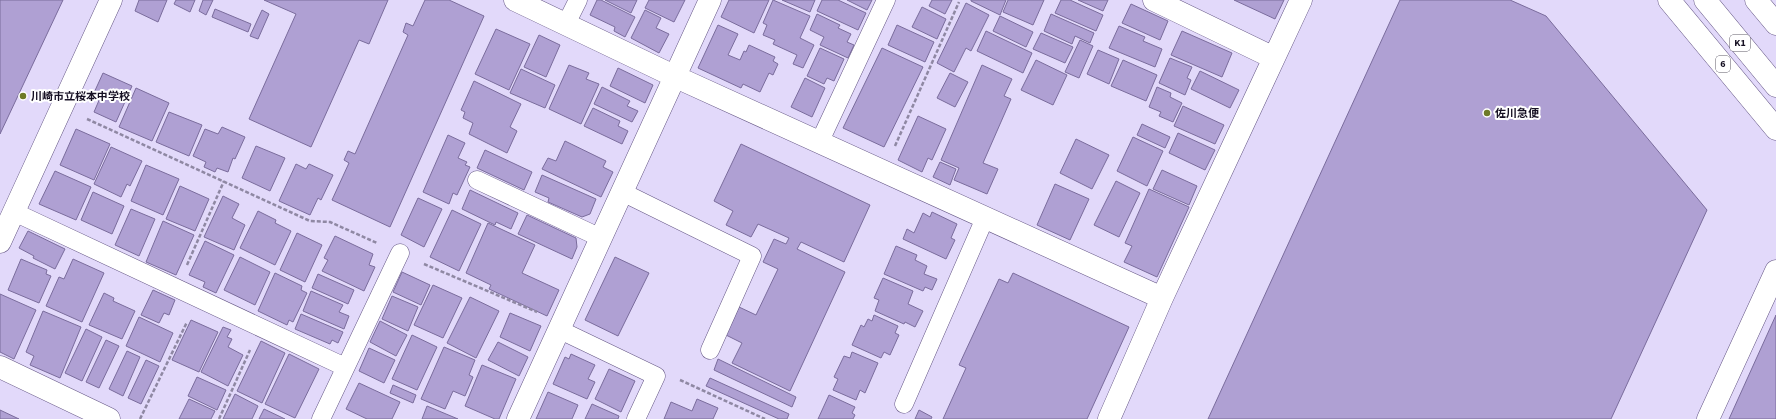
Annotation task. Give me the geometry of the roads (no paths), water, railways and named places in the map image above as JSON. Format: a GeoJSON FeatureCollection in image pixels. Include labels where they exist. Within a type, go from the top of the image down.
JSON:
{"type":"FeatureCollection","features":[{"type":"Feature","properties":{"kind":"main road"},"geometry":{"type":"LineString","coordinates":[[0,242],[111,0]]}},
{"type":"Feature","properties":{"kind":"main road"},"geometry":{"type":"LineString","coordinates":[[515,0],[676,77],[820,141],[1162,298]]}},
{"type":"Feature","properties":{"kind":"main road"},"geometry":{"type":"LineString","coordinates":[[518,419],[710,0]]}},
{"type":"Feature","properties":{"kind":"main road"},"geometry":{"type":"LineString","coordinates":[[1154,0],[1274,58]]}},
{"type":"Feature","properties":{"kind":"main road"},"geometry":{"type":"LineString","coordinates":[[1109,419],[1162,298],[1301,0]]}},
{"type":"Feature","properties":{"kind":"main road","name":"6"},"geometry":{"type":"LineString","coordinates":[[1669,0],[1776,129]]}},
{"type":"Feature","properties":{"kind":"main road","name":"K1"},"geometry":{"type":"LineString","coordinates":[[1705,0],[1776,86]]}},
{"type":"Feature","properties":{"kind":"main road"},"geometry":{"type":"LineString","coordinates":[[1756,0],[1776,24]]}},
{"type":"Feature","properties":{"kind":"main road"},"geometry":{"type":"LineString","coordinates":[[1708,419],[1776,271]]}},
{"type":"Feature","properties":{"kind":"main road"},"geometry":{"type":"LineString","coordinates":[[0,367],[109,419]]}},
{"type":"Feature","properties":{"kind":"lane"},"geometry":{"type":"LineString","coordinates":[[566,24],[578,0]]}},
{"type":"Feature","properties":{"kind":"lane"},"geometry":{"type":"LineString","coordinates":[[820,141],[886,0]]}},
{"type":"Feature","properties":{"kind":"lane"},"geometry":{"type":"LineString","coordinates":[[477,180],[601,238]]}},
{"type":"Feature","properties":{"kind":"lane"},"geometry":{"type":"LineString","coordinates":[[622,192],[752,256],[710,350]]}},
{"type":"Feature","properties":{"kind":"lane"},"geometry":{"type":"LineString","coordinates":[[14,212],[345,367]]}},
{"type":"Feature","properties":{"kind":"lane"},"geometry":{"type":"LineString","coordinates":[[904,404],[985,218]]}},
{"type":"Feature","properties":{"kind":"lane"},"geometry":{"type":"LineString","coordinates":[[321,419],[400,253]]}},
{"type":"Feature","properties":{"kind":"lane"},"geometry":{"type":"LineString","coordinates":[[560,326],[656,376],[636,419]]}},
{"type":"Feature","properties":{"kind":"place","name":"川崎市立桜本中学校"},"geometry":{"type":"Point","coordinates":[23,96]}},
{"type":"Feature","properties":{"kind":"place","name":"佐川急便"},"geometry":{"type":"Point","coordinates":[1487,113]}}]}
